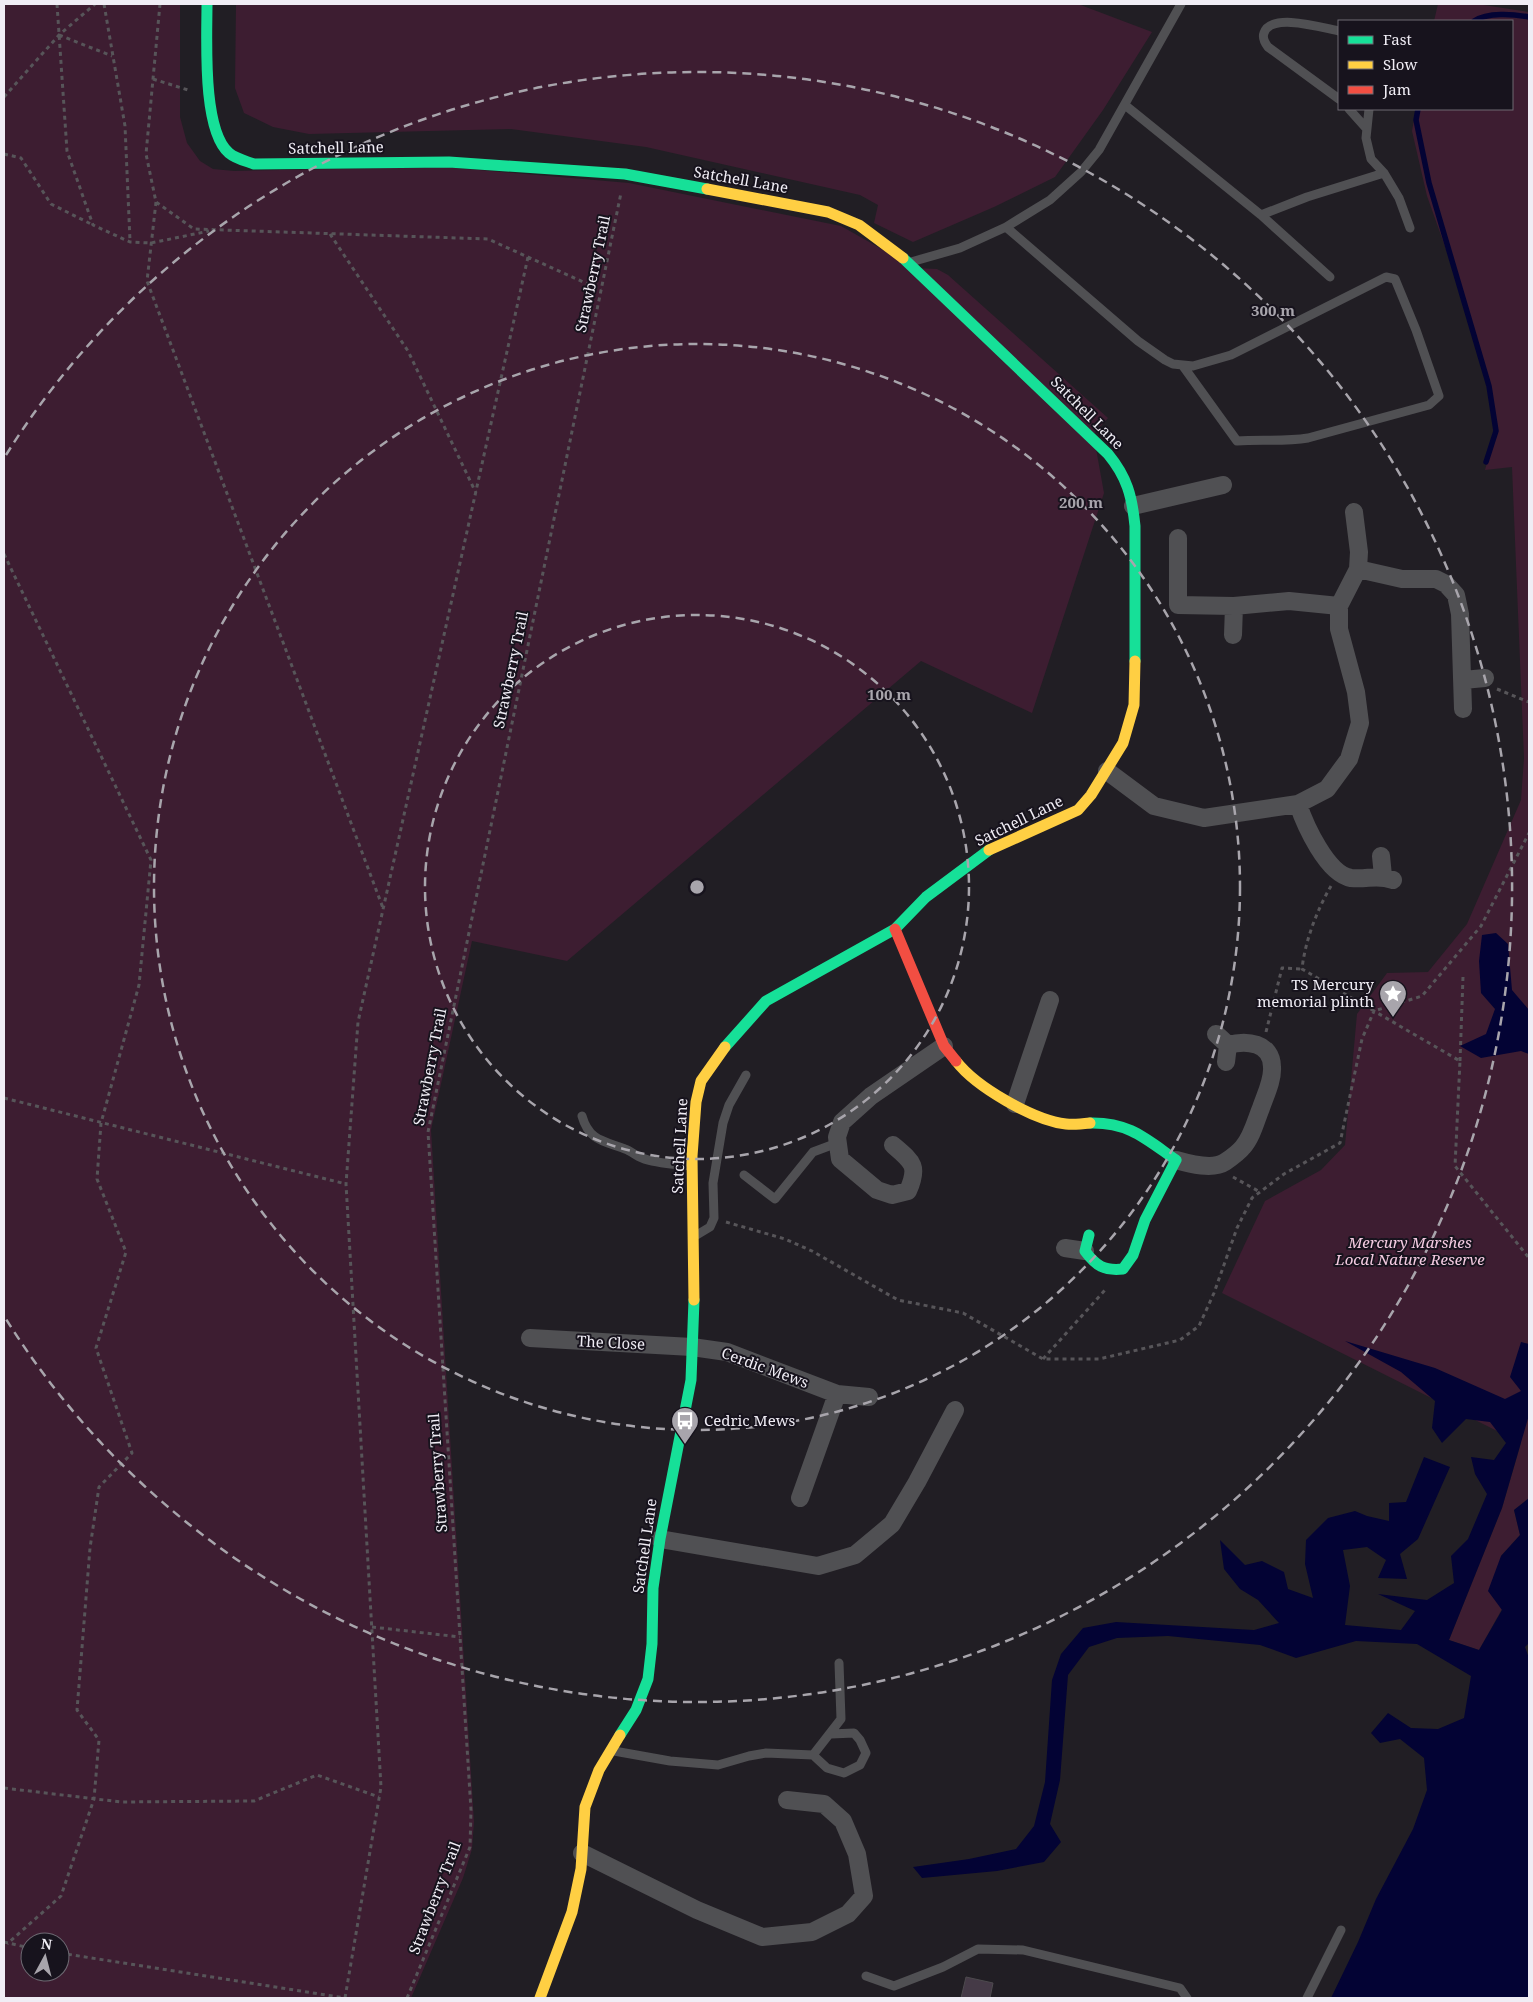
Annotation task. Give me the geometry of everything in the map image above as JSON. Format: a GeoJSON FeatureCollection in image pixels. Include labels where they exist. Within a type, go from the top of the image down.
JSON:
{"type":"FeatureCollection","features":[{"type":"Feature","properties":{"kind":"street","name":"Satchell Lane"},"geometry":{"type":"LineString","coordinates":[[207,4],[209,95],[216,132],[228,152],[254,164],[450,162],[625,174],[828,212],[859,225],[909,262],[1112,459],[1126,480],[1133,506],[1136,535],[1135,696],[1130,724],[1123,743],[1108,771],[1091,795],[1078,810],[988,850],[926,897],[895,929],[766,1001],[717,1057],[701,1081],[694,1115],[692,1166],[694,1304],[691,1380],[660,1539],[653,1588],[652,1644],[648,1680],[641,1700],[599,1770],[585,1807],[581,1869],[572,1912],[540,1998]]}},
{"type":"Feature","properties":{"kind":"street"},"geometry":{"type":"LineString","coordinates":[[1133,506],[1222,485]]}},
{"type":"Feature","properties":{"kind":"street"},"geometry":{"type":"LineString","coordinates":[[1108,771],[1154,806],[1204,818],[1298,804],[1326,789],[1349,759],[1360,723],[1356,692],[1339,628],[1339,606],[1358,569],[1360,552],[1354,512]]}},
{"type":"Feature","properties":{"kind":"street"},"geometry":{"type":"LineString","coordinates":[[1178,538],[1178,605],[1234,606],[1289,601],[1339,606]]}},
{"type":"Feature","properties":{"kind":"street"},"geometry":{"type":"LineString","coordinates":[[1358,569],[1402,579],[1436,579],[1451,589],[1456,595],[1473,679],[1463,710]]}},
{"type":"Feature","properties":{"kind":"street"},"geometry":{"type":"LineString","coordinates":[[1233,635],[1234,606]]}},
{"type":"Feature","properties":{"kind":"street"},"geometry":{"type":"LineString","coordinates":[[1298,804],[1305,825],[1325,857],[1339,872],[1350,878],[1388,878],[1380,856]]}},
{"type":"Feature","properties":{"kind":"street"},"geometry":{"type":"LineString","coordinates":[[895,929],[944,1046],[965,1073],[991,1094],[1040,1116],[1066,1124],[1108,1123],[1132,1130],[1176,1160],[1198,1166],[1224,1163],[1244,1147],[1254,1125],[1271,1075],[1271,1060],[1262,1047],[1248,1042],[1223,1047]]}},
{"type":"Feature","properties":{"kind":"street"},"geometry":{"type":"LineString","coordinates":[[1015,1104],[1050,1000]]}},
{"type":"Feature","properties":{"kind":"street"},"geometry":{"type":"LineString","coordinates":[[893,1145],[911,1160],[915,1176],[908,1191],[892,1195],[877,1190],[840,1159],[837,1137],[842,1122],[870,1096],[944,1046]]}},
{"type":"Feature","properties":{"kind":"street"},"geometry":{"type":"LineString","coordinates":[[1065,1248],[1087,1243],[1096,1266],[1109,1271],[1123,1269],[1133,1255],[1145,1220],[1176,1160]]}},
{"type":"Feature","properties":{"kind":"street","name":"The Close"},"geometry":{"type":"LineString","coordinates":[[530,1338],[692,1347]]}},
{"type":"Feature","properties":{"kind":"street","name":"Cerdic Mews"},"geometry":{"type":"LineString","coordinates":[[692,1347],[727,1352],[837,1394],[870,1397]]}},
{"type":"Feature","properties":{"kind":"street"},"geometry":{"type":"LineString","coordinates":[[800,1498],[837,1394]]}},
{"type":"Feature","properties":{"kind":"street"},"geometry":{"type":"LineString","coordinates":[[660,1539],[818,1566],[855,1554],[892,1524],[917,1482],[955,1410]]}},
{"type":"Feature","properties":{"kind":"street"},"geometry":{"type":"LineString","coordinates":[[582,1853],[697,1910],[762,1937],[812,1932],[848,1914],[864,1896],[857,1854],[843,1821],[824,1804],[787,1800]]}},
{"type":"Feature","properties":{"kind":"lane"},"geometry":{"type":"LineString","coordinates":[[909,262],[960,248],[1006,227],[1050,200],[1081,172],[1099,150],[1181,4]]}},
{"type":"Feature","properties":{"kind":"lane"},"geometry":{"type":"LineString","coordinates":[[1338,31],[1280,21],[1269,26],[1263,36],[1268,47],[1338,99]]}},
{"type":"Feature","properties":{"kind":"lane"},"geometry":{"type":"LineString","coordinates":[[1125,105],[1261,215],[1330,277]]}},
{"type":"Feature","properties":{"kind":"lane"},"geometry":{"type":"LineString","coordinates":[[1350,110],[1366,128]]}},
{"type":"Feature","properties":{"kind":"lane"},"geometry":{"type":"LineString","coordinates":[[1369,110],[1366,128],[1371,158],[1384,173],[1399,198],[1410,228]]}},
{"type":"Feature","properties":{"kind":"lane"},"geometry":{"type":"LineString","coordinates":[[1261,215],[1307,197],[1384,173]]}},
{"type":"Feature","properties":{"kind":"lane"},"geometry":{"type":"LineString","coordinates":[[1006,227],[1138,341],[1165,360],[1183,366],[1204,364],[1231,355],[1386,277],[1395,279],[1416,330],[1439,396],[1429,405],[1308,438],[1288,441],[1258,439],[1237,441],[1183,366]]}},
{"type":"Feature","properties":{"kind":"lane"},"geometry":{"type":"LineString","coordinates":[[693,1238],[710,1227],[714,1218],[713,1183],[723,1123],[729,1105],[746,1074]]}},
{"type":"Feature","properties":{"kind":"lane"},"geometry":{"type":"LineString","coordinates":[[582,1116],[585,1126],[601,1142],[627,1150],[642,1158],[692,1166]]}},
{"type":"Feature","properties":{"kind":"lane"},"geometry":{"type":"LineString","coordinates":[[744,1176],[774,1199],[813,1152],[838,1143]]}},
{"type":"Feature","properties":{"kind":"lane"},"geometry":{"type":"LineString","coordinates":[[813,1755],[841,1719],[839,1663]]}},
{"type":"Feature","properties":{"kind":"lane"},"geometry":{"type":"LineString","coordinates":[[611,1750],[670,1761],[718,1765],[766,1753],[813,1755],[827,1768],[844,1773],[860,1765],[866,1753],[860,1740],[854,1733],[831,1734]]}},
{"type":"Feature","properties":{"kind":"lane"},"geometry":{"type":"LineString","coordinates":[[1307,1998],[1341,1930]]}},
{"type":"Feature","properties":{"kind":"lane"},"geometry":{"type":"LineString","coordinates":[[866,1976],[894,1986],[943,1967],[978,1948],[1023,1950],[1180,1988],[1187,1998]]}},
{"type":"Feature","properties":{"kind":"path"},"geometry":{"type":"LineString","coordinates":[[57,4],[67,151],[94,225]]}},
{"type":"Feature","properties":{"kind":"path"},"geometry":{"type":"LineString","coordinates":[[4,98],[60,35],[95,4]]}},
{"type":"Feature","properties":{"kind":"path"},"geometry":{"type":"LineString","coordinates":[[104,4],[125,126],[130,242]]}},
{"type":"Feature","properties":{"kind":"path"},"geometry":{"type":"LineString","coordinates":[[160,4],[146,154],[156,202],[147,281],[384,909]]}},
{"type":"Feature","properties":{"kind":"path"},"geometry":{"type":"LineString","coordinates":[[60,35],[113,56]]}},
{"type":"Feature","properties":{"kind":"path"},"geometry":{"type":"LineString","coordinates":[[153,79],[209,95]]}},
{"type":"Feature","properties":{"kind":"path"},"geometry":{"type":"LineString","coordinates":[[4,154],[21,158],[51,204],[130,242],[151,243],[214,230]]}},
{"type":"Feature","properties":{"kind":"path","name":"Strawberry Trail"},"geometry":{"type":"LineString","coordinates":[[407,1998],[470,1847],[471,1810],[428,1132],[625,174]]}},
{"type":"Feature","properties":{"kind":"path"},"geometry":{"type":"LineString","coordinates":[[156,202],[194,229],[488,239],[601,290]]}},
{"type":"Feature","properties":{"kind":"path"},"geometry":{"type":"LineString","coordinates":[[330,233],[408,350],[476,493]]}},
{"type":"Feature","properties":{"kind":"path"},"geometry":{"type":"LineString","coordinates":[[70,1954],[345,1998],[381,1787],[346,1184],[358,1022],[528,257]]}},
{"type":"Feature","properties":{"kind":"path"},"geometry":{"type":"LineString","coordinates":[[4,554],[151,860],[139,985],[101,1123],[97,1179],[126,1252],[96,1348],[132,1453],[99,1487],[90,1548],[77,1710],[99,1740],[94,1799],[61,1896],[5,1943]]}},
{"type":"Feature","properties":{"kind":"path"},"geometry":{"type":"LineString","coordinates":[[1473,679],[1529,702]]}},
{"type":"Feature","properties":{"kind":"path"},"geometry":{"type":"LineString","coordinates":[[1374,1011],[1422,996],[1481,926],[1529,833]]}},
{"type":"Feature","properties":{"kind":"path"},"geometry":{"type":"LineString","coordinates":[[1302,969],[1303,958],[1312,928],[1327,893],[1339,872]]}},
{"type":"Feature","properties":{"kind":"path"},"geometry":{"type":"LineString","coordinates":[[1262,1047],[1282,968],[1302,969],[1460,1061]]}},
{"type":"Feature","properties":{"kind":"path"},"geometry":{"type":"LineString","coordinates":[[1463,977],[1455,1166],[1529,1258]]}},
{"type":"Feature","properties":{"kind":"path"},"geometry":{"type":"LineString","coordinates":[[4,1098],[346,1184]]}},
{"type":"Feature","properties":{"kind":"path"},"geometry":{"type":"LineString","coordinates":[[1043,1359],[1123,1269]]}},
{"type":"Feature","properties":{"kind":"path"},"geometry":{"type":"LineString","coordinates":[[372,1627],[460,1636]]}},
{"type":"Feature","properties":{"kind":"path"},"geometry":{"type":"LineString","coordinates":[[4,1788],[121,1802],[254,1801],[317,1775],[379,1797]]}},
{"type":"Feature","properties":{"kind":"path"},"geometry":{"type":"LineString","coordinates":[[5,1943],[20,1946]]}},
{"type":"Feature","properties":{"kind":"green space"},"geometry":{"type":"Polygon","coordinates":[[[4,4],[180,4],[180,117],[187,143],[200,161],[213,169],[234,171],[445,167],[629,183],[841,226],[915,268],[937,269],[948,275],[1108,418],[1091,437],[1095,443],[1104,493],[1032,713],[921,661],[567,961],[472,941],[431,1130],[474,1822],[472,1849],[463,1878],[411,1998],[4,1998],[4,4]]]}},
{"type":"Feature","properties":{"kind":"green space"},"geometry":{"type":"Polygon","coordinates":[[[236,4],[1078,4],[1152,32],[1103,110],[1055,177],[994,207],[913,242],[874,223],[878,205],[860,195],[646,147],[511,129],[309,134],[273,127],[244,113],[235,88],[236,4]]]}},
{"type":"Feature","properties":{"kind":"green space","name":"Mercury Marshes Local Nature Reserve"},"geometry":{"type":"Polygon","coordinates":[[[1438,4],[1477,4],[1529,12],[1529,1498],[1514,1510],[1520,1535],[1501,1556],[1502,1609],[1479,1650],[1449,1640],[1502,1508],[1521,1443],[1222,1293],[1265,1201],[1321,1170],[1345,1145],[1357,1014],[1387,973],[1428,972],[1467,924],[1521,800],[1524,758],[1512,467],[1485,470],[1496,430],[1478,347],[1458,283],[1427,196],[1412,131],[1416,110],[1513,110],[1513,20],[1434,20],[1438,4]]]}},
{"type":"Feature","properties":{"kind":"shaded area"},"geometry":{"type":"Polygon","coordinates":[[[1496,933],[1508,944],[1512,990],[1529,1010],[1529,1054],[1521,1051],[1481,1058],[1460,1046],[1486,1034],[1495,1009],[1481,993],[1479,961],[1482,935],[1496,933]]]}},
{"type":"Feature","properties":{"kind":"shaded area"},"geometry":{"type":"Polygon","coordinates":[[[1345,1341],[1435,1368],[1505,1399],[1521,1391],[1510,1377],[1521,1342],[1529,1344],[1529,1415],[1502,1508],[1449,1640],[1479,1650],[1502,1610],[1488,1591],[1501,1556],[1520,1535],[1514,1510],[1529,1498],[1529,1643],[1525,1647],[1529,1658],[1529,1998],[1331,1998],[1376,1899],[1413,1829],[1427,1790],[1424,1758],[1400,1739],[1380,1743],[1371,1733],[1388,1713],[1411,1728],[1438,1729],[1464,1718],[1471,1676],[1417,1644],[1356,1641],[1296,1658],[1260,1645],[1168,1636],[1117,1638],[1089,1647],[1068,1675],[1060,1780],[1050,1824],[1061,1842],[1044,1862],[997,1871],[922,1878],[913,1867],[969,1859],[1016,1849],[1034,1826],[1045,1782],[1052,1680],[1061,1654],[1083,1628],[1116,1622],[1254,1630],[1279,1623],[1258,1600],[1240,1589],[1224,1569],[1220,1540],[1245,1565],[1262,1561],[1284,1572],[1288,1589],[1313,1598],[1305,1564],[1306,1540],[1328,1518],[1355,1511],[1389,1521],[1389,1503],[1406,1502],[1424,1457],[1450,1467],[1418,1539],[1400,1554],[1407,1579],[1378,1578],[1386,1560],[1367,1547],[1343,1550],[1350,1586],[1345,1625],[1401,1630],[1415,1611],[1378,1594],[1427,1600],[1454,1583],[1451,1556],[1468,1539],[1487,1494],[1475,1474],[1471,1457],[1494,1460],[1506,1443],[1490,1422],[1466,1419],[1442,1443],[1432,1428],[1435,1401],[1401,1372],[1345,1341]]]}},
{"type":"Feature","properties":{"kind":"building"},"geometry":{"type":"Polygon","coordinates":[[[966,1977],[993,1983],[990,1998],[961,1998],[966,1977]]]}},
{"type":"Feature","properties":{"kind":"waterway"},"geometry":{"type":"LineString","coordinates":[[1476,20],[1493,15],[1529,17]]}},
{"type":"Feature","properties":{"kind":"waterway"},"geometry":{"type":"LineString","coordinates":[[1418,110],[1416,120],[1429,183],[1489,386],[1496,431],[1486,462]]}},
{"type":"Feature","properties":{"kind":"traffic: fast"},"geometry":{"type":"LineString","coordinates":[[207,4],[208,83],[214,125],[220,141],[229,153],[241,160],[254,164],[449,162],[625,174],[707,189]]}},
{"type":"Feature","properties":{"kind":"traffic: fast"},"geometry":{"type":"LineString","coordinates":[[903,258],[1108,454],[1120,471],[1128,487],[1135,526],[1135,661]]}},
{"type":"Feature","properties":{"kind":"traffic: fast"},"geometry":{"type":"LineString","coordinates":[[725,1047],[766,1001],[895,929],[926,897],[989,850]]}},
{"type":"Feature","properties":{"kind":"traffic: fast"},"geometry":{"type":"LineString","coordinates":[[1089,1235],[1085,1251],[1093,1260],[1106,1268],[1123,1269],[1133,1255],[1145,1220],[1176,1160],[1136,1133],[1116,1125],[1090,1123]]}},
{"type":"Feature","properties":{"kind":"traffic: fast"},"geometry":{"type":"LineString","coordinates":[[620,1735],[636,1710],[648,1679],[652,1644],[653,1588],[660,1539],[691,1380],[694,1300]]}},
{"type":"Feature","properties":{"kind":"traffic: slow"},"geometry":{"type":"LineString","coordinates":[[707,189],[828,212],[859,225],[903,258]]}},
{"type":"Feature","properties":{"kind":"traffic: slow"},"geometry":{"type":"LineString","coordinates":[[989,850],[1078,810],[1091,795],[1123,743],[1134,705],[1135,661]]}},
{"type":"Feature","properties":{"kind":"traffic: slow"},"geometry":{"type":"LineString","coordinates":[[694,1300],[692,1156],[696,1102],[701,1081],[725,1047]]}},
{"type":"Feature","properties":{"kind":"traffic: slow"},"geometry":{"type":"LineString","coordinates":[[956,1061],[977,1081],[1006,1101],[1022,1109],[1066,1124],[1090,1123]]}},
{"type":"Feature","properties":{"kind":"traffic: slow"},"geometry":{"type":"LineString","coordinates":[[540,1998],[572,1912],[581,1869],[585,1807],[599,1770],[620,1735]]}},
{"type":"Feature","properties":{"kind":"traffic: jam"},"geometry":{"type":"LineString","coordinates":[[895,929],[944,1046],[956,1061]]}},
{"type":"Feature","properties":{"kind":"place","name":"TS Mercury memorial plinth"},"geometry":{"type":"Point","coordinates":[1393,1018]}},
{"type":"Feature","properties":{"kind":"place","name":"Cedric Mews"},"geometry":{"type":"Point","coordinates":[685,1445]}}]}
